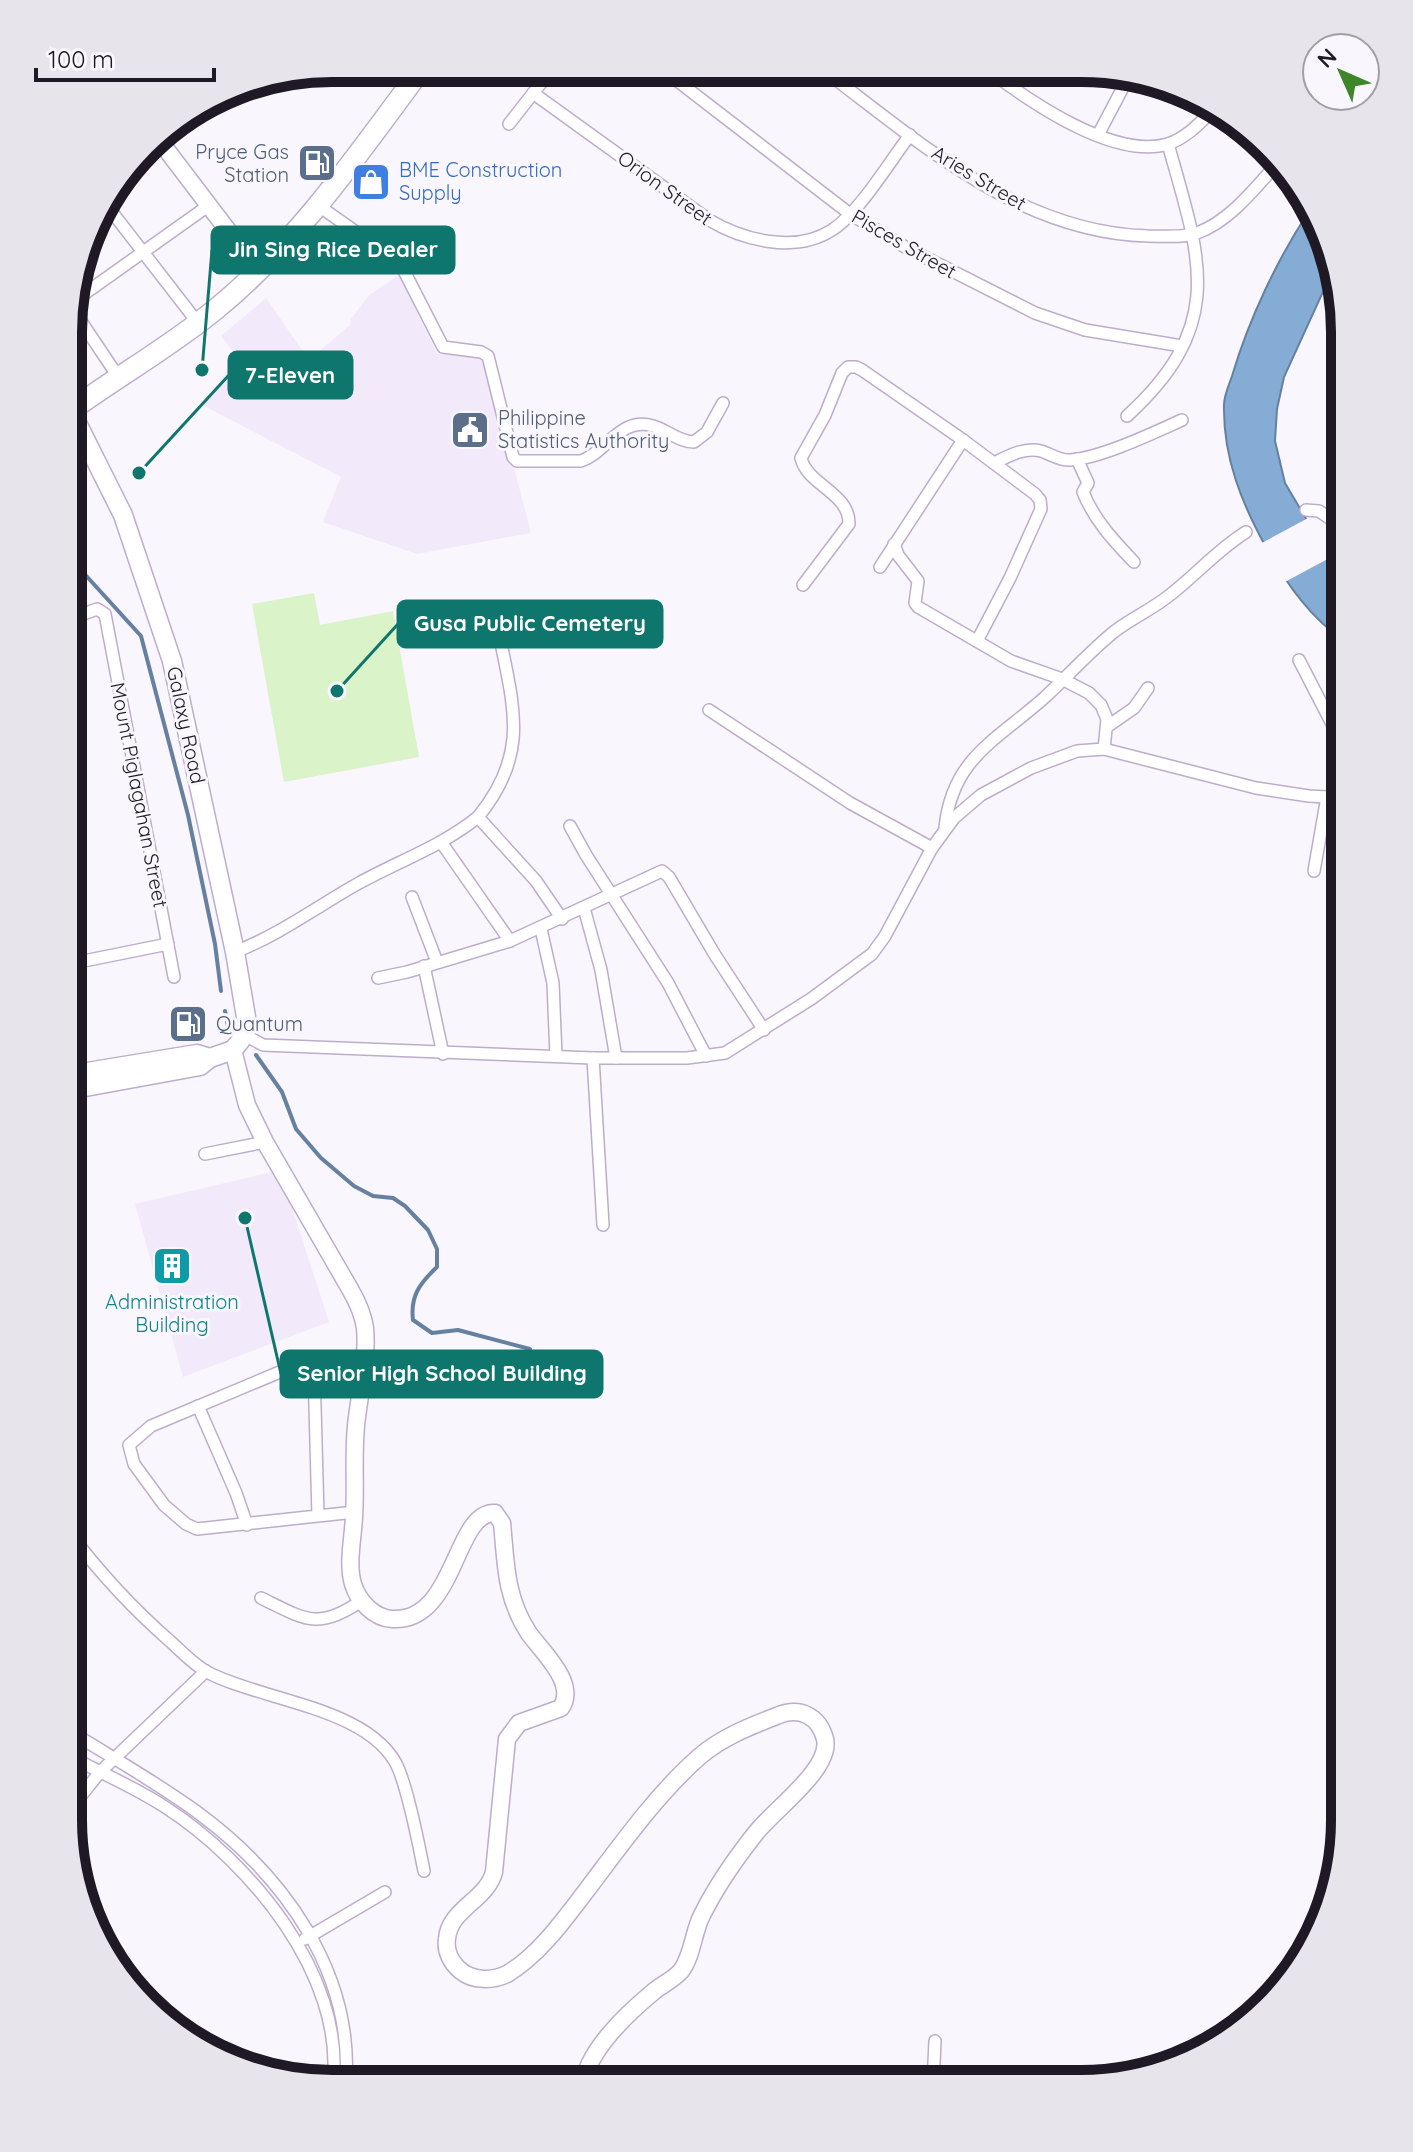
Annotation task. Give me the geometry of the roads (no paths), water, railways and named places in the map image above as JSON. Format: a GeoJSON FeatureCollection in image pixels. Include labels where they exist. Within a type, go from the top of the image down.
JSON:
{"type":"FeatureCollection","features":[{"type":"Feature","properties":{"kind":"highway"},"geometry":{"type":"LineString","coordinates":[[82,402],[198,323],[258,270],[319,206],[411,83]]}},
{"type":"Feature","properties":{"kind":"main road"},"geometry":{"type":"LineString","coordinates":[[160,151],[258,270]]}},
{"type":"Feature","properties":{"kind":"main road","name":"Galaxy Road"},"geometry":{"type":"LineString","coordinates":[[82,434],[123,515],[167,646],[235,952],[246,1017],[245,1035]]}},
{"type":"Feature","properties":{"kind":"main road"},"geometry":{"type":"LineString","coordinates":[[82,1088],[200,1066],[210,1058],[233,1050],[245,1035]]}},
{"type":"Feature","properties":{"kind":"main road"},"geometry":{"type":"LineString","coordinates":[[233,1050],[247,1105],[360,1308],[365,1328],[355,1431],[351,1577],[361,1601],[375,1614],[389,1619],[418,1614],[438,1593],[475,1523],[485,1514],[495,1513],[502,1523],[512,1603],[564,1683],[566,1699],[561,1708],[519,1723],[510,1733],[505,1750],[491,1885],[459,1914],[447,1935],[447,1950],[454,1964],[467,1975],[476,1977],[493,1979],[506,1974],[538,1947],[567,1915],[658,1800],[698,1758],[719,1742],[754,1724],[799,1712],[816,1721],[823,1736],[825,1751],[808,1779],[754,1835],[703,1913],[687,1962],[678,1974],[643,2001],[614,2031],[589,2063],[587,2070]]}},
{"type":"Feature","properties":{"kind":"main road"},"geometry":{"type":"LineString","coordinates":[[82,1073],[197,1054],[210,1058]]}},
{"type":"Feature","properties":{"kind":"street","name":"Aries Street"},"geometry":{"type":"LineString","coordinates":[[840,82],[910,135],[989,188],[1051,217],[1093,230],[1131,235],[1194,235]]}},
{"type":"Feature","properties":{"kind":"street"},"geometry":{"type":"LineString","coordinates":[[1006,82],[1055,116],[1098,135],[1138,145],[1168,144],[1207,115]]}},
{"type":"Feature","properties":{"kind":"street"},"geometry":{"type":"LineString","coordinates":[[509,124],[541,83]]}},
{"type":"Feature","properties":{"kind":"street","name":"Pisces Street"},"geometry":{"type":"LineString","coordinates":[[680,83],[850,214],[905,247],[1035,313],[1085,330],[1182,346]]}},
{"type":"Feature","properties":{"kind":"street"},"geometry":{"type":"LineString","coordinates":[[1098,135],[1124,86]]}},
{"type":"Feature","properties":{"kind":"street","name":"Orion Street"},"geometry":{"type":"LineString","coordinates":[[533,93],[724,229],[762,241],[805,240],[832,230],[850,214],[910,135]]}},
{"type":"Feature","properties":{"kind":"street"},"geometry":{"type":"LineString","coordinates":[[1127,416],[1163,380],[1182,346],[1199,295],[1194,235],[1168,144]]}},
{"type":"Feature","properties":{"kind":"street"},"geometry":{"type":"LineString","coordinates":[[1194,235],[1230,212],[1271,170]]}},
{"type":"Feature","properties":{"kind":"street"},"geometry":{"type":"LineString","coordinates":[[85,293],[208,206]]}},
{"type":"Feature","properties":{"kind":"street"},"geometry":{"type":"LineString","coordinates":[[319,206],[400,263],[443,347],[481,352],[488,356],[513,457],[517,461],[581,461],[591,457],[615,433],[638,425],[651,425],[687,442],[694,442],[707,432],[723,403]]}},
{"type":"Feature","properties":{"kind":"street"},"geometry":{"type":"LineString","coordinates":[[112,212],[198,323]]}},
{"type":"Feature","properties":{"kind":"street"},"geometry":{"type":"LineString","coordinates":[[83,323],[119,378]]}},
{"type":"Feature","properties":{"kind":"street"},"geometry":{"type":"LineString","coordinates":[[803,585],[849,524],[845,506],[806,470],[801,458],[825,415],[842,373],[848,367],[856,367],[963,440],[1040,500],[1041,509],[977,641]]}},
{"type":"Feature","properties":{"kind":"street"},"geometry":{"type":"LineString","coordinates":[[994,463],[1008,455],[1030,450],[1061,459],[1077,459],[1182,420]]}},
{"type":"Feature","properties":{"kind":"street"},"geometry":{"type":"LineString","coordinates":[[880,567],[963,440]]}},
{"type":"Feature","properties":{"kind":"street"},"geometry":{"type":"LineString","coordinates":[[1077,459],[1088,483],[1083,492],[1089,506],[1105,530],[1134,562]]}},
{"type":"Feature","properties":{"kind":"street"},"geometry":{"type":"LineString","coordinates":[[1306,510],[1319,511],[1331,519]]}},
{"type":"Feature","properties":{"kind":"street"},"geometry":{"type":"LineString","coordinates":[[945,829],[947,804],[965,770],[1000,731],[1044,698],[1115,631],[1164,600],[1246,532]]}},
{"type":"Feature","properties":{"kind":"street"},"geometry":{"type":"LineString","coordinates":[[894,544],[898,555],[918,581],[915,603],[918,607],[1011,661],[1062,679],[1096,698],[1108,726],[1104,749]]}},
{"type":"Feature","properties":{"kind":"street","name":"Mount Piglagahan Street"},"geometry":{"type":"LineString","coordinates":[[82,615],[97,609],[105,614],[174,977]]}},
{"type":"Feature","properties":{"kind":"street"},"geometry":{"type":"LineString","coordinates":[[235,952],[260,942],[361,882],[441,842],[478,817],[491,801],[515,742],[511,692],[502,648]]}},
{"type":"Feature","properties":{"kind":"street"},"geometry":{"type":"LineString","coordinates":[[1299,660],[1331,721]]}},
{"type":"Feature","properties":{"kind":"street"},"geometry":{"type":"LineString","coordinates":[[1108,726],[1134,708],[1148,688]]}},
{"type":"Feature","properties":{"kind":"street"},"geometry":{"type":"LineString","coordinates":[[709,710],[850,803],[932,848]]}},
{"type":"Feature","properties":{"kind":"street"},"geometry":{"type":"LineString","coordinates":[[245,1035],[263,1045],[443,1054],[687,1058],[725,1053],[849,973],[872,954],[945,829],[981,795],[1031,768],[1077,751],[1104,749],[1256,788],[1331,797]]}},
{"type":"Feature","properties":{"kind":"street"},"geometry":{"type":"LineString","coordinates":[[1314,871],[1327,797]]}},
{"type":"Feature","properties":{"kind":"street"},"geometry":{"type":"LineString","coordinates":[[478,817],[536,881],[562,919]]}},
{"type":"Feature","properties":{"kind":"street"},"geometry":{"type":"LineString","coordinates":[[570,826],[668,983],[706,1056]]}},
{"type":"Feature","properties":{"kind":"street"},"geometry":{"type":"LineString","coordinates":[[441,842],[510,941]]}},
{"type":"Feature","properties":{"kind":"street"},"geometry":{"type":"LineString","coordinates":[[378,978],[510,941],[656,872],[665,872],[764,1030]]}},
{"type":"Feature","properties":{"kind":"street"},"geometry":{"type":"LineString","coordinates":[[412,897],[437,962]]}},
{"type":"Feature","properties":{"kind":"street"},"geometry":{"type":"LineString","coordinates":[[584,908],[601,970],[616,1058]]}},
{"type":"Feature","properties":{"kind":"street"},"geometry":{"type":"LineString","coordinates":[[541,929],[553,983],[556,1056]]}},
{"type":"Feature","properties":{"kind":"street"},"geometry":{"type":"LineString","coordinates":[[82,961],[168,944]]}},
{"type":"Feature","properties":{"kind":"street"},"geometry":{"type":"LineString","coordinates":[[424,966],[443,1054]]}},
{"type":"Feature","properties":{"kind":"street"},"geometry":{"type":"LineString","coordinates":[[593,1058],[603,1225]]}},
{"type":"Feature","properties":{"kind":"street"},"geometry":{"type":"LineString","coordinates":[[205,1154],[265,1142]]}},
{"type":"Feature","properties":{"kind":"street"},"geometry":{"type":"LineString","coordinates":[[318,1516],[314,1370],[310,1362],[306,1361],[151,1426],[129,1445],[134,1464],[164,1505],[186,1524],[197,1529],[247,1525],[355,1512]]}},
{"type":"Feature","properties":{"kind":"street"},"geometry":{"type":"LineString","coordinates":[[198,1406],[247,1525]]}},
{"type":"Feature","properties":{"kind":"street"},"geometry":{"type":"LineString","coordinates":[[82,1549],[124,1598],[206,1671],[240,1687],[342,1720],[380,1744],[399,1771],[424,1871]]}},
{"type":"Feature","properties":{"kind":"street"},"geometry":{"type":"LineString","coordinates":[[261,1598],[303,1618],[320,1619],[340,1615],[361,1601]]}},
{"type":"Feature","properties":{"kind":"street"},"geometry":{"type":"LineString","coordinates":[[82,1794],[100,1772],[206,1671]]}},
{"type":"Feature","properties":{"kind":"street"},"geometry":{"type":"LineString","coordinates":[[82,1739],[165,1789],[231,1840],[261,1868],[311,1935],[333,1981],[341,2008],[346,2070]]}},
{"type":"Feature","properties":{"kind":"street"},"geometry":{"type":"LineString","coordinates":[[82,1762],[165,1807],[200,1833],[269,1903],[310,1962],[320,1989],[332,2044],[333,2070]]}},
{"type":"Feature","properties":{"kind":"street"},"geometry":{"type":"LineString","coordinates":[[298,1944],[385,1892]]}},
{"type":"Feature","properties":{"kind":"street"},"geometry":{"type":"LineString","coordinates":[[934,2070],[935,2041]]}},
{"type":"Feature","properties":{"kind":"water"},"geometry":{"type":"Polygon","coordinates":[[[1304,219],[1318,252],[1326,285],[1284,377],[1277,409],[1275,441],[1285,483],[1308,522],[1331,552],[1331,630],[1301,600],[1267,549],[1236,480],[1227,444],[1225,398],[1255,312],[1304,219]]]}},
{"type":"Feature","properties":{"kind":"waterway"},"geometry":{"type":"LineString","coordinates":[[82,571],[141,636],[188,815],[215,944],[221,991]]}},
{"type":"Feature","properties":{"kind":"waterway"},"geometry":{"type":"LineString","coordinates":[[225,1011],[228,1026]]}},
{"type":"Feature","properties":{"kind":"waterway"},"geometry":{"type":"LineString","coordinates":[[256,1055],[282,1092],[296,1129],[321,1158],[354,1186],[373,1196],[393,1198],[405,1206],[428,1230],[437,1249],[437,1267],[418,1290],[413,1304],[413,1320],[432,1333],[458,1330],[530,1349]]}},
{"type":"Feature","properties":{"kind":"place","name":"Pryce Gas Station"},"geometry":{"type":"Point","coordinates":[317,163]}},
{"type":"Feature","properties":{"kind":"place","name":"BME Construction Supply"},"geometry":{"type":"Point","coordinates":[371,182]}},
{"type":"Feature","properties":{"kind":"place","name":"Jin Sing Rice Dealer"},"geometry":{"type":"Point","coordinates":[202,370]}},
{"type":"Feature","properties":{"kind":"place","name":"Philippine Statistics Authority"},"geometry":{"type":"Point","coordinates":[470,430]}},
{"type":"Feature","properties":{"kind":"place","name":"7-Eleven"},"geometry":{"type":"Point","coordinates":[139,473]}},
{"type":"Feature","properties":{"kind":"place","name":"Gusa Public Cemetery"},"geometry":{"type":"Point","coordinates":[337,691]}},
{"type":"Feature","properties":{"kind":"place","name":"Quantum"},"geometry":{"type":"Point","coordinates":[188,1024]}},
{"type":"Feature","properties":{"kind":"place","name":"Senior High School Building"},"geometry":{"type":"Point","coordinates":[245,1218]}},
{"type":"Feature","properties":{"kind":"place","name":"Administration Building"},"geometry":{"type":"Point","coordinates":[172,1266]}}]}
